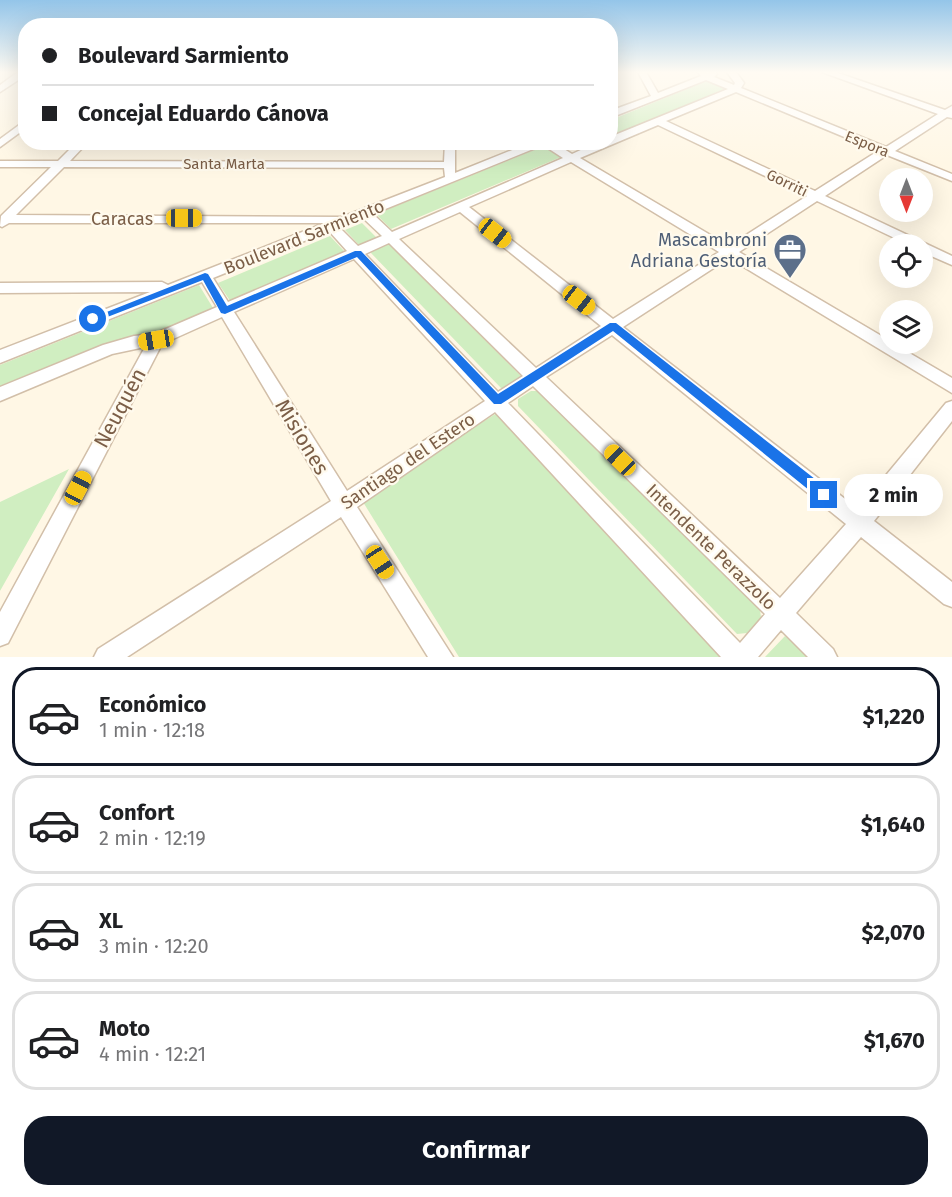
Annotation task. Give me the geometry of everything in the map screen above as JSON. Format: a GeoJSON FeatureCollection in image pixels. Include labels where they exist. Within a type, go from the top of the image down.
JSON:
{"type":"FeatureCollection","features":[{"type":"Feature","properties":{"kind":"street"},"geometry":{"type":"LineString","coordinates":[[618,112],[642,103]]}},
{"type":"Feature","properties":{"kind":"street"},"geometry":{"type":"LineString","coordinates":[[618,138],[699,103]]}},
{"type":"Feature","properties":{"kind":"street","name":"Espora"},"geometry":{"type":"LineString","coordinates":[[769,103],[952,178]]}},
{"type":"Feature","properties":{"kind":"street"},"geometry":{"type":"LineString","coordinates":[[921,103],[950,112]]}},
{"type":"Feature","properties":{"kind":"street","name":"Santiago del Estero"},"geometry":{"type":"LineString","coordinates":[[106,657],[344,504],[497,400],[950,112]]}},
{"type":"Feature","properties":{"kind":"street","name":"Gorriti"},"geometry":{"type":"LineString","coordinates":[[658,121],[895,234]]}},
{"type":"Feature","properties":{"kind":"street"},"geometry":{"type":"LineString","coordinates":[[0,144],[18,129]]}},
{"type":"Feature","properties":{"kind":"street"},"geometry":{"type":"LineString","coordinates":[[3,222],[75,150]]}},
{"type":"Feature","properties":{"kind":"street"},"geometry":{"type":"LineString","coordinates":[[448,179],[450,150]]}},
{"type":"Feature","properties":{"kind":"street","name":"Boulevard Sarmiento"},"geometry":{"type":"LineString","coordinates":[[0,357],[171,287],[205,276],[365,213],[517,150]]}},
{"type":"Feature","properties":{"kind":"street"},"geometry":{"type":"LineString","coordinates":[[557,150],[952,386]]}},
{"type":"Feature","properties":{"kind":"street"},"geometry":{"type":"LineString","coordinates":[[0,394],[108,349],[134,342],[156,340],[590,150]]}},
{"type":"Feature","properties":{"kind":"street","name":"Santa Marta"},"geometry":{"type":"LineString","coordinates":[[0,164],[449,165]]}},
{"type":"Feature","properties":{"kind":"street"},"geometry":{"type":"LineString","coordinates":[[461,207],[952,596]]}},
{"type":"Feature","properties":{"kind":"street","name":"Intendente Perazzolo"},"geometry":{"type":"LineString","coordinates":[[365,213],[825,657]]}},
{"type":"Feature","properties":{"kind":"street","name":"Caracas"},"geometry":{"type":"LineString","coordinates":[[3,222],[338,222]]}},
{"type":"Feature","properties":{"kind":"street"},"geometry":{"type":"LineString","coordinates":[[338,222],[358,253],[737,657]]}},
{"type":"Feature","properties":{"kind":"street"},"geometry":{"type":"LineString","coordinates":[[933,252],[952,261]]}},
{"type":"Feature","properties":{"kind":"street","name":"Misiones"},"geometry":{"type":"LineString","coordinates":[[205,276],[344,504],[441,657]]}},
{"type":"Feature","properties":{"kind":"street"},"geometry":{"type":"LineString","coordinates":[[0,288],[171,287]]}},
{"type":"Feature","properties":{"kind":"street","name":"Neuquén"},"geometry":{"type":"LineString","coordinates":[[0,635],[156,340]]}},
{"type":"Feature","properties":{"kind":"street"},"geometry":{"type":"LineString","coordinates":[[743,657],[860,523],[952,408]]}},
{"type":"Feature","properties":{"kind":"green space"},"geometry":{"type":"Polygon","coordinates":[[[653,103],[692,103],[618,133],[618,117],[653,103]]]}},
{"type":"Feature","properties":{"kind":"green space"},"geometry":{"type":"Polygon","coordinates":[[[534,150],[550,150],[561,157],[391,229],[376,214],[534,150]]]}},
{"type":"Feature","properties":{"kind":"green space"},"geometry":{"type":"Polygon","coordinates":[[[362,223],[377,238],[360,246],[345,230],[362,223]]]}},
{"type":"Feature","properties":{"kind":"green space"},"geometry":{"type":"Polygon","coordinates":[[[330,236],[345,252],[231,302],[218,283],[330,236]]]}},
{"type":"Feature","properties":{"kind":"green space"},"geometry":{"type":"Polygon","coordinates":[[[385,244],[390,245],[523,378],[505,389],[501,388],[371,253],[372,250],[385,244]]]}},
{"type":"Feature","properties":{"kind":"green space"},"geometry":{"type":"Polygon","coordinates":[[[199,285],[213,308],[151,335],[0,390],[0,365],[199,285]]]}},
{"type":"Feature","properties":{"kind":"green space"},"geometry":{"type":"Polygon","coordinates":[[[531,391],[539,391],[760,609],[761,618],[747,633],[737,634],[518,406],[518,399],[531,391]]]}},
{"type":"Feature","properties":{"kind":"green space"},"geometry":{"type":"Polygon","coordinates":[[[497,413],[723,657],[459,657],[363,502],[368,494],[497,413]]]}},
{"type":"Feature","properties":{"kind":"green space"},"geometry":{"type":"Polygon","coordinates":[[[69,469],[0,591],[0,502],[69,469]]]}},
{"type":"Feature","properties":{"kind":"green space"},"geometry":{"type":"Polygon","coordinates":[[[785,636],[809,657],[765,657],[785,636]]]}},
{"type":"Feature","properties":{"kind":"place","name":"Mascambroni Adriana Gestoría"},"geometry":{"type":"Point","coordinates":[790,279]}},
{"type":"Feature","properties":{"kind":"route"},"geometry":{"type":"LineString","coordinates":[[93,319],[171,287],[205,276],[225,310],[358,253],[497,400],[613,326],[824,495]]}}]}
